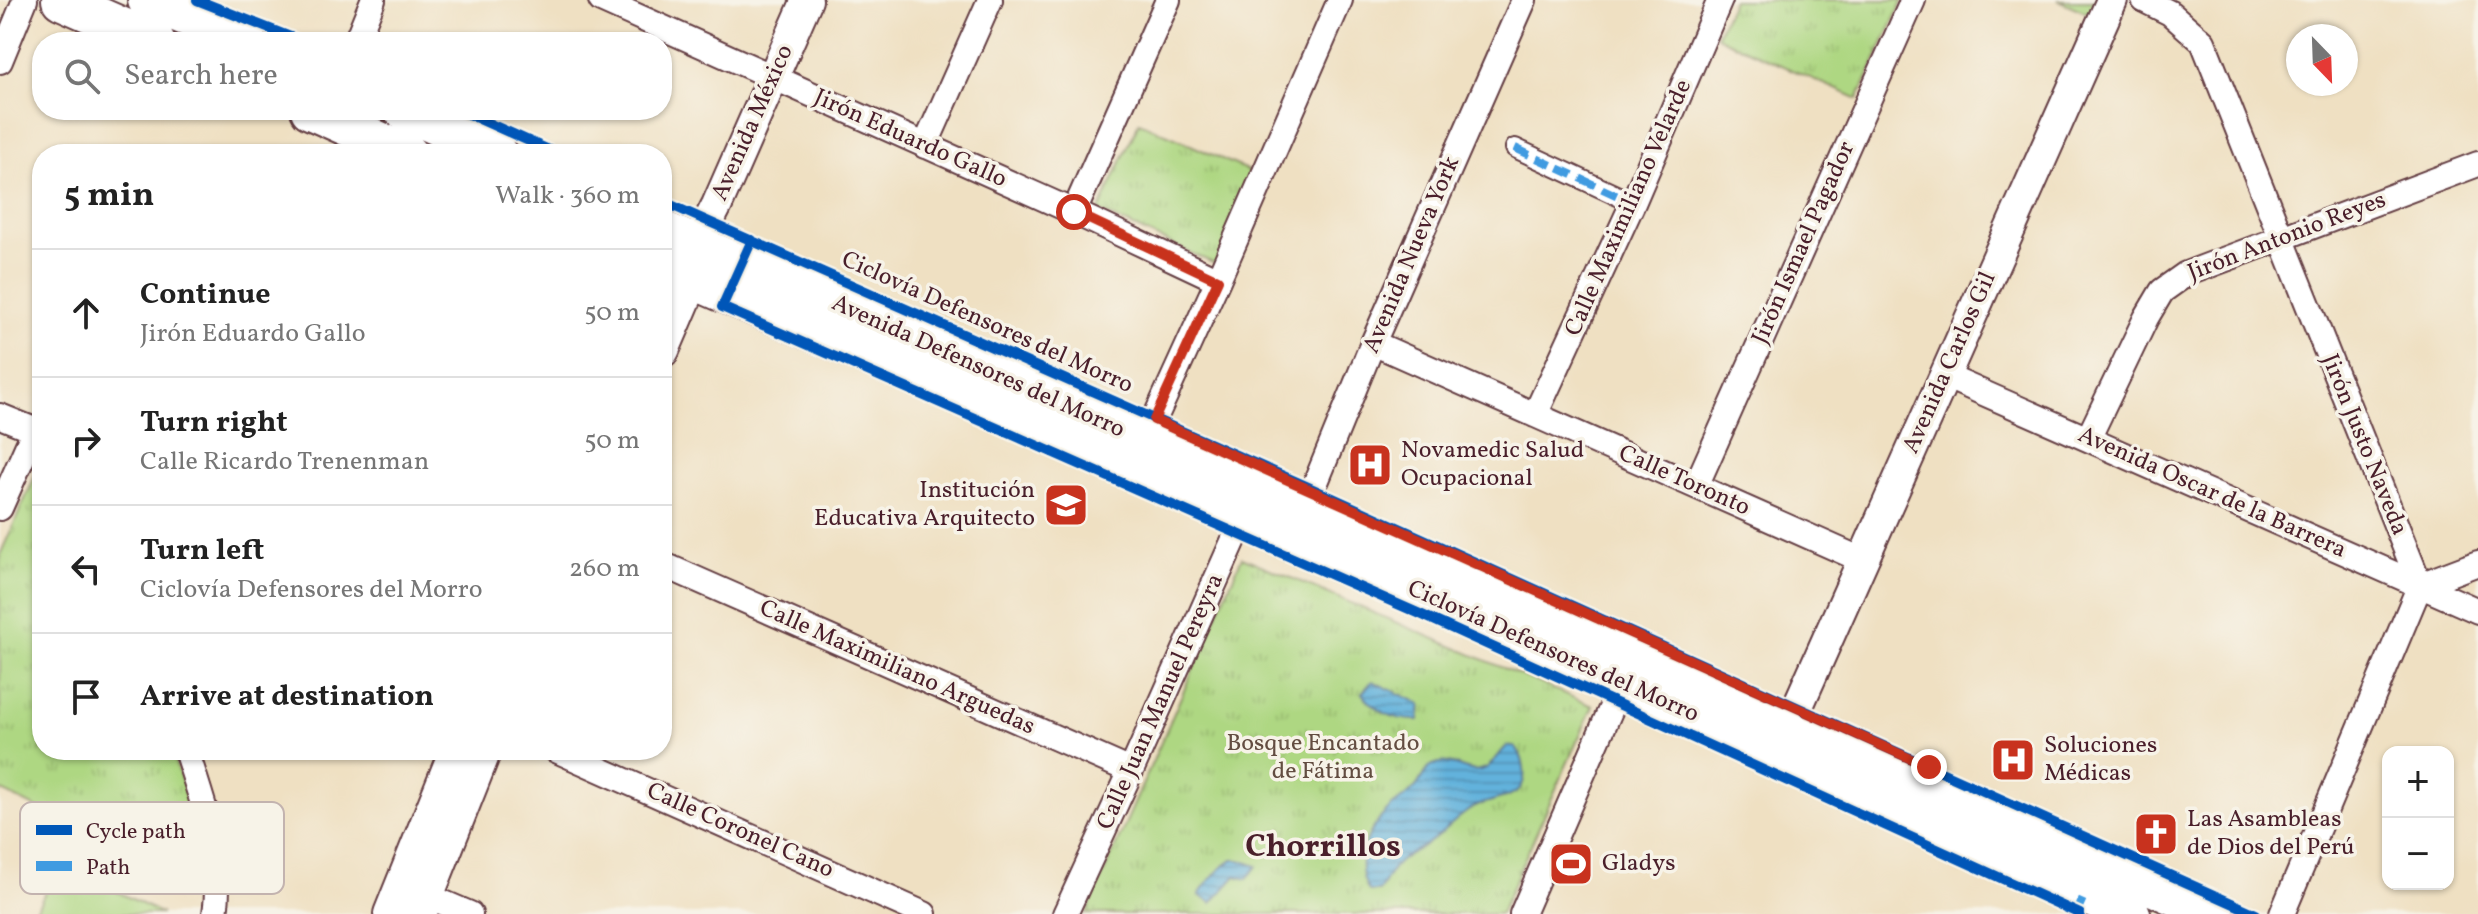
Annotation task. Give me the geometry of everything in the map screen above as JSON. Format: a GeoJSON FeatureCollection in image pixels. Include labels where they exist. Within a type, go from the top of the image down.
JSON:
{"type":"FeatureCollection","features":[{"type":"Feature","properties":{"kind":"main road"},"geometry":{"type":"LineString","coordinates":[[61,0],[133,32]]}},
{"type":"Feature","properties":{"kind":"main road"},"geometry":{"type":"LineString","coordinates":[[147,0],[223,32]]}},
{"type":"Feature","properties":{"kind":"main road"},"geometry":{"type":"LineString","coordinates":[[332,120],[386,144]]}},
{"type":"Feature","properties":{"kind":"main road"},"geometry":{"type":"LineString","coordinates":[[425,120],[476,144]]}},
{"type":"Feature","properties":{"kind":"main road"},"geometry":{"type":"LineString","coordinates":[[672,327],[686,294],[676,269]]}},
{"type":"Feature","properties":{"kind":"main road","name":"Avenida Defensores del Morro"},"geometry":{"type":"LineString","coordinates":[[676,269],[1145,440],[1249,504]]}},
{"type":"Feature","properties":{"kind":"main road","name":"Avenida Defensores del Morro"},"geometry":{"type":"LineString","coordinates":[[676,269],[727,293],[1789,726],[2215,914]]}},
{"type":"Feature","properties":{"kind":"main road","name":"Avenida Defensores del Morro"},"geometry":{"type":"LineString","coordinates":[[1298,526],[1620,688],[2081,904],[2131,914]]}},
{"type":"Feature","properties":{"kind":"main road"},"geometry":{"type":"LineString","coordinates":[[409,902],[454,760]]}},
{"type":"Feature","properties":{"kind":"main road"},"geometry":{"type":"LineString","coordinates":[[409,902],[479,760]]}},
{"type":"Feature","properties":{"kind":"street"},"geometry":{"type":"LineString","coordinates":[[0,61],[25,0]]}},
{"type":"Feature","properties":{"kind":"street"},"geometry":{"type":"LineString","coordinates":[[360,32],[373,0]]}},
{"type":"Feature","properties":{"kind":"street","name":"Jirón Eduardo Gallo"},"geometry":{"type":"LineString","coordinates":[[601,0],[671,32]]}},
{"type":"Feature","properties":{"kind":"street","name":"Avenida México"},"geometry":{"type":"LineString","coordinates":[[676,269],[773,79],[807,0]]}},
{"type":"Feature","properties":{"kind":"street"},"geometry":{"type":"LineString","coordinates":[[925,146],[990,0]]}},
{"type":"Feature","properties":{"kind":"street"},"geometry":{"type":"LineString","coordinates":[[1074,212],[1168,0]]}},
{"type":"Feature","properties":{"kind":"street"},"geometry":{"type":"LineString","coordinates":[[1145,440],[1340,0]]}},
{"type":"Feature","properties":{"kind":"street","name":"Avenida Nueva York"},"geometry":{"type":"LineString","coordinates":[[1298,526],[1373,343],[1524,0]]}},
{"type":"Feature","properties":{"kind":"street","name":"Calle Maximiliano Velarde"},"geometry":{"type":"LineString","coordinates":[[1535,415],[1633,203],[1720,0]]}},
{"type":"Feature","properties":{"kind":"street","name":"Jirón Ismael Pagador"},"geometry":{"type":"LineString","coordinates":[[1696,486],[1913,0]]}},
{"type":"Feature","properties":{"kind":"street","name":"Avenida Carlos Gil"},"geometry":{"type":"LineString","coordinates":[[1789,726],[2112,0]]}},
{"type":"Feature","properties":{"kind":"street","name":"Jirón Justo Naveda"},"geometry":{"type":"LineString","coordinates":[[2144,0],[2170,13],[2203,42],[2420,585]]}},
{"type":"Feature","properties":{"kind":"street","name":"Jirón Eduardo Gallo"},"geometry":{"type":"LineString","coordinates":[[672,33],[1074,212],[1218,280]]}},
{"type":"Feature","properties":{"kind":"street"},"geometry":{"type":"LineString","coordinates":[[1515,148],[1633,203]]}},
{"type":"Feature","properties":{"kind":"street","name":"Jirón Antonio Reyes"},"geometry":{"type":"LineString","coordinates":[[2088,439],[2162,291],[2186,274],[2478,164]]}},
{"type":"Feature","properties":{"kind":"street","name":"Calle Toronto"},"geometry":{"type":"LineString","coordinates":[[1373,343],[1862,560]]}},
{"type":"Feature","properties":{"kind":"street","name":"Avenida Oscar de la Barrera"},"geometry":{"type":"LineString","coordinates":[[1945,376],[2478,611]]}},
{"type":"Feature","properties":{"kind":"street"},"geometry":{"type":"LineString","coordinates":[[0,416],[32,428]]}},
{"type":"Feature","properties":{"kind":"street"},"geometry":{"type":"LineString","coordinates":[[0,508],[32,445]]}},
{"type":"Feature","properties":{"kind":"street","name":"Calle Juan Manuel Pereyra"},"geometry":{"type":"LineString","coordinates":[[1065,914],[1249,504]]}},
{"type":"Feature","properties":{"kind":"street"},"geometry":{"type":"LineString","coordinates":[[2282,914],[2420,585],[2478,563]]}},
{"type":"Feature","properties":{"kind":"street","name":"Calle Maximiliano Arguedas"},"geometry":{"type":"LineString","coordinates":[[672,568],[1131,771]]}},
{"type":"Feature","properties":{"kind":"street"},"geometry":{"type":"LineString","coordinates":[[1522,914],[1620,688]]}},
{"type":"Feature","properties":{"kind":"street"},"geometry":{"type":"LineString","coordinates":[[189,760],[203,802]]}},
{"type":"Feature","properties":{"kind":"street","name":"Calle Coronel Cano"},"geometry":{"type":"LineString","coordinates":[[578,760],[924,914]]}},
{"type":"Feature","properties":{"kind":"street"},"geometry":{"type":"LineString","coordinates":[[215,914],[217,894]]}},
{"type":"Feature","properties":{"kind":"street"},"geometry":{"type":"LineString","coordinates":[[409,902],[470,914]]}},
{"type":"Feature","properties":{"kind":"green space"},"geometry":{"type":"Polygon","coordinates":[[[1733,0],[1903,0],[1858,99],[1716,36],[1733,0]]]}},
{"type":"Feature","properties":{"kind":"green space"},"geometry":{"type":"Polygon","coordinates":[[[2058,0],[2098,0],[2092,15],[2058,0]]]}},
{"type":"Feature","properties":{"kind":"green space"},"geometry":{"type":"Polygon","coordinates":[[[1139,122],[1258,175],[1217,265],[1099,211],[1139,122]]]}},
{"type":"Feature","properties":{"kind":"green space"},"geometry":{"type":"Polygon","coordinates":[[[32,483],[32,760],[174,760],[189,802],[24,802],[0,790],[0,555],[32,483]]]}},
{"type":"Feature","properties":{"kind":"green space","name":"Bosque Encantado de Fátima"},"geometry":{"type":"Polygon","coordinates":[[[1242,557],[1593,706],[1500,914],[1086,914],[1242,557]]]}},
{"type":"Feature","properties":{"kind":"green space"},"geometry":{"type":"Polygon","coordinates":[[[44,894],[122,894],[162,914],[34,914],[44,894]]]}},
{"type":"Feature","properties":{"kind":"water"},"geometry":{"type":"Polygon","coordinates":[[[1372,681],[1421,704],[1419,720],[1394,717],[1373,705],[1362,693],[1372,681]]]}},
{"type":"Feature","properties":{"kind":"water"},"geometry":{"type":"Polygon","coordinates":[[[1507,746],[1515,746],[1524,766],[1523,782],[1518,791],[1471,809],[1459,817],[1433,840],[1399,862],[1379,891],[1369,891],[1362,868],[1364,846],[1390,808],[1414,789],[1433,765],[1447,763],[1479,770],[1489,766],[1507,746]]]}},
{"type":"Feature","properties":{"kind":"water"},"geometry":{"type":"Polygon","coordinates":[[[1233,860],[1257,866],[1247,879],[1236,876],[1212,903],[1199,895],[1214,875],[1233,860]]]}},
{"type":"Feature","properties":{"kind":"marked path"},"geometry":{"type":"LineString","coordinates":[[1515,148],[1633,203]]}},
{"type":"Feature","properties":{"kind":"marked path"},"geometry":{"type":"LineString","coordinates":[[2076,914],[2085,894]]}},
{"type":"Feature","properties":{"kind":"cycle path"},"geometry":{"type":"LineString","coordinates":[[197,0],[278,32]]}},
{"type":"Feature","properties":{"kind":"cycle path"},"geometry":{"type":"LineString","coordinates":[[482,120],[536,144]]}},
{"type":"Feature","properties":{"kind":"cycle path","name":"Ciclovía Defensores del Morro"},"geometry":{"type":"LineString","coordinates":[[672,205],[1313,489],[2256,914]]}},
{"type":"Feature","properties":{"kind":"cycle path","name":"Ciclovía Defensores del Morro"},"geometry":{"type":"LineString","coordinates":[[752,240],[722,307],[1418,613],[2080,914]]}},
{"type":"Feature","properties":{"kind":"place","name":"Novamedic Salud Ocupacional"},"geometry":{"type":"Point","coordinates":[1370,465]}},
{"type":"Feature","properties":{"kind":"place","name":"Institución Educativa Arquitecto"},"geometry":{"type":"Point","coordinates":[1066,505]}},
{"type":"Feature","properties":{"kind":"place","name":"Soluciones Médicas"},"geometry":{"type":"Point","coordinates":[2013,760]}},
{"type":"Feature","properties":{"kind":"place","name":"Las Asambleas de Dios del Perú"},"geometry":{"type":"Point","coordinates":[2156,834]}},
{"type":"Feature","properties":{"kind":"place","name":"Gladys"},"geometry":{"type":"Point","coordinates":[1571,864]}},
{"type":"Feature","properties":{"kind":"district","name":"Chorrillos"},"geometry":{"type":"Point","coordinates":[1323,848]}},
{"type":"Feature","properties":{"kind":"route"},"geometry":{"type":"LineString","coordinates":[[1074,212],[1218,280],[1154,420],[1929,767]]}}]}
